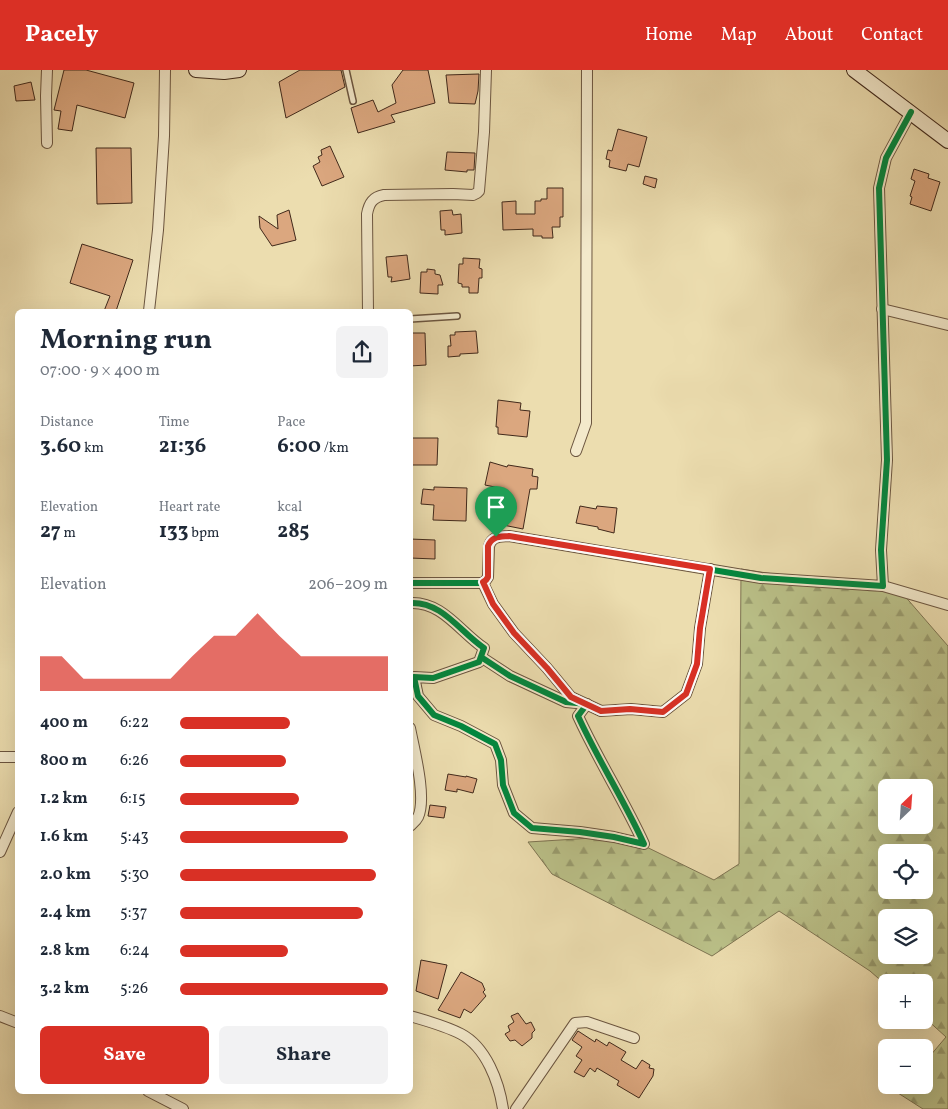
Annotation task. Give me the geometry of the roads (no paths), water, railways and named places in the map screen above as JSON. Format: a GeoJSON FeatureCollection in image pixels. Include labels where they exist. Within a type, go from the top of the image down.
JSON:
{"type":"FeatureCollection","features":[{"type":"Feature","properties":{"kind":"main road"},"geometry":{"type":"LineString","coordinates":[[196,70],[224,72],[239,70]]}},
{"type":"Feature","properties":{"kind":"main road"},"geometry":{"type":"LineString","coordinates":[[854,70],[948,141]]}},
{"type":"Feature","properties":{"kind":"street"},"geometry":{"type":"LineString","coordinates":[[47,70],[47,143]]}},
{"type":"Feature","properties":{"kind":"street"},"geometry":{"type":"LineString","coordinates":[[150,309],[164,136],[165,70]]}},
{"type":"Feature","properties":{"kind":"street"},"geometry":{"type":"LineString","coordinates":[[368,309],[367,214],[372,200],[384,195],[473,195],[480,189],[486,70]]}},
{"type":"Feature","properties":{"kind":"street"},"geometry":{"type":"LineString","coordinates":[[576,451],[586,423],[588,70]]}},
{"type":"Feature","properties":{"kind":"street"},"geometry":{"type":"LineString","coordinates":[[883,586],[881,550],[887,460],[879,188],[886,158],[911,112]]}},
{"type":"Feature","properties":{"kind":"street"},"geometry":{"type":"LineString","coordinates":[[882,309],[948,326]]}},
{"type":"Feature","properties":{"kind":"street"},"geometry":{"type":"LineString","coordinates":[[413,582],[483,582],[488,577],[488,546],[496,537],[502,536],[762,578],[883,586],[948,605]]}},
{"type":"Feature","properties":{"kind":"street"},"geometry":{"type":"LineString","coordinates":[[483,582],[493,604],[514,633],[571,697],[601,711],[630,709],[663,712],[686,694],[697,664],[700,628],[710,569]]}},
{"type":"Feature","properties":{"kind":"street"},"geometry":{"type":"LineString","coordinates":[[413,603],[420,602],[439,610],[484,648],[479,662],[433,678],[414,677],[418,696],[434,715],[462,726],[495,744],[501,760],[503,785],[514,813],[532,828],[588,833],[644,844],[632,817],[578,716],[587,704]]}},
{"type":"Feature","properties":{"kind":"street"},"geometry":{"type":"LineString","coordinates":[[481,656],[510,676],[566,702],[587,704]]}},
{"type":"Feature","properties":{"kind":"street"},"geometry":{"type":"LineString","coordinates":[[413,744],[421,799],[417,819],[413,823]]}},
{"type":"Feature","properties":{"kind":"street"},"geometry":{"type":"LineString","coordinates":[[0,757],[15,757]]}},
{"type":"Feature","properties":{"kind":"street"},"geometry":{"type":"LineString","coordinates":[[0,852],[15,819]]}},
{"type":"Feature","properties":{"kind":"street"},"geometry":{"type":"LineString","coordinates":[[0,1016],[15,1022]]}},
{"type":"Feature","properties":{"kind":"street"},"geometry":{"type":"LineString","coordinates":[[413,1017],[461,1034],[476,1045],[492,1071],[503,1109]]}},
{"type":"Feature","properties":{"kind":"street"},"geometry":{"type":"LineString","coordinates":[[516,1109],[575,1023],[587,1022],[634,1038]]}},
{"type":"Feature","properties":{"kind":"street"},"geometry":{"type":"LineString","coordinates":[[154,1094],[183,1109]]}},
{"type":"Feature","properties":{"kind":"lane"},"geometry":{"type":"LineString","coordinates":[[346,70],[353,101]]}},
{"type":"Feature","properties":{"kind":"lane"},"geometry":{"type":"LineString","coordinates":[[413,319],[457,316]]}}]}
